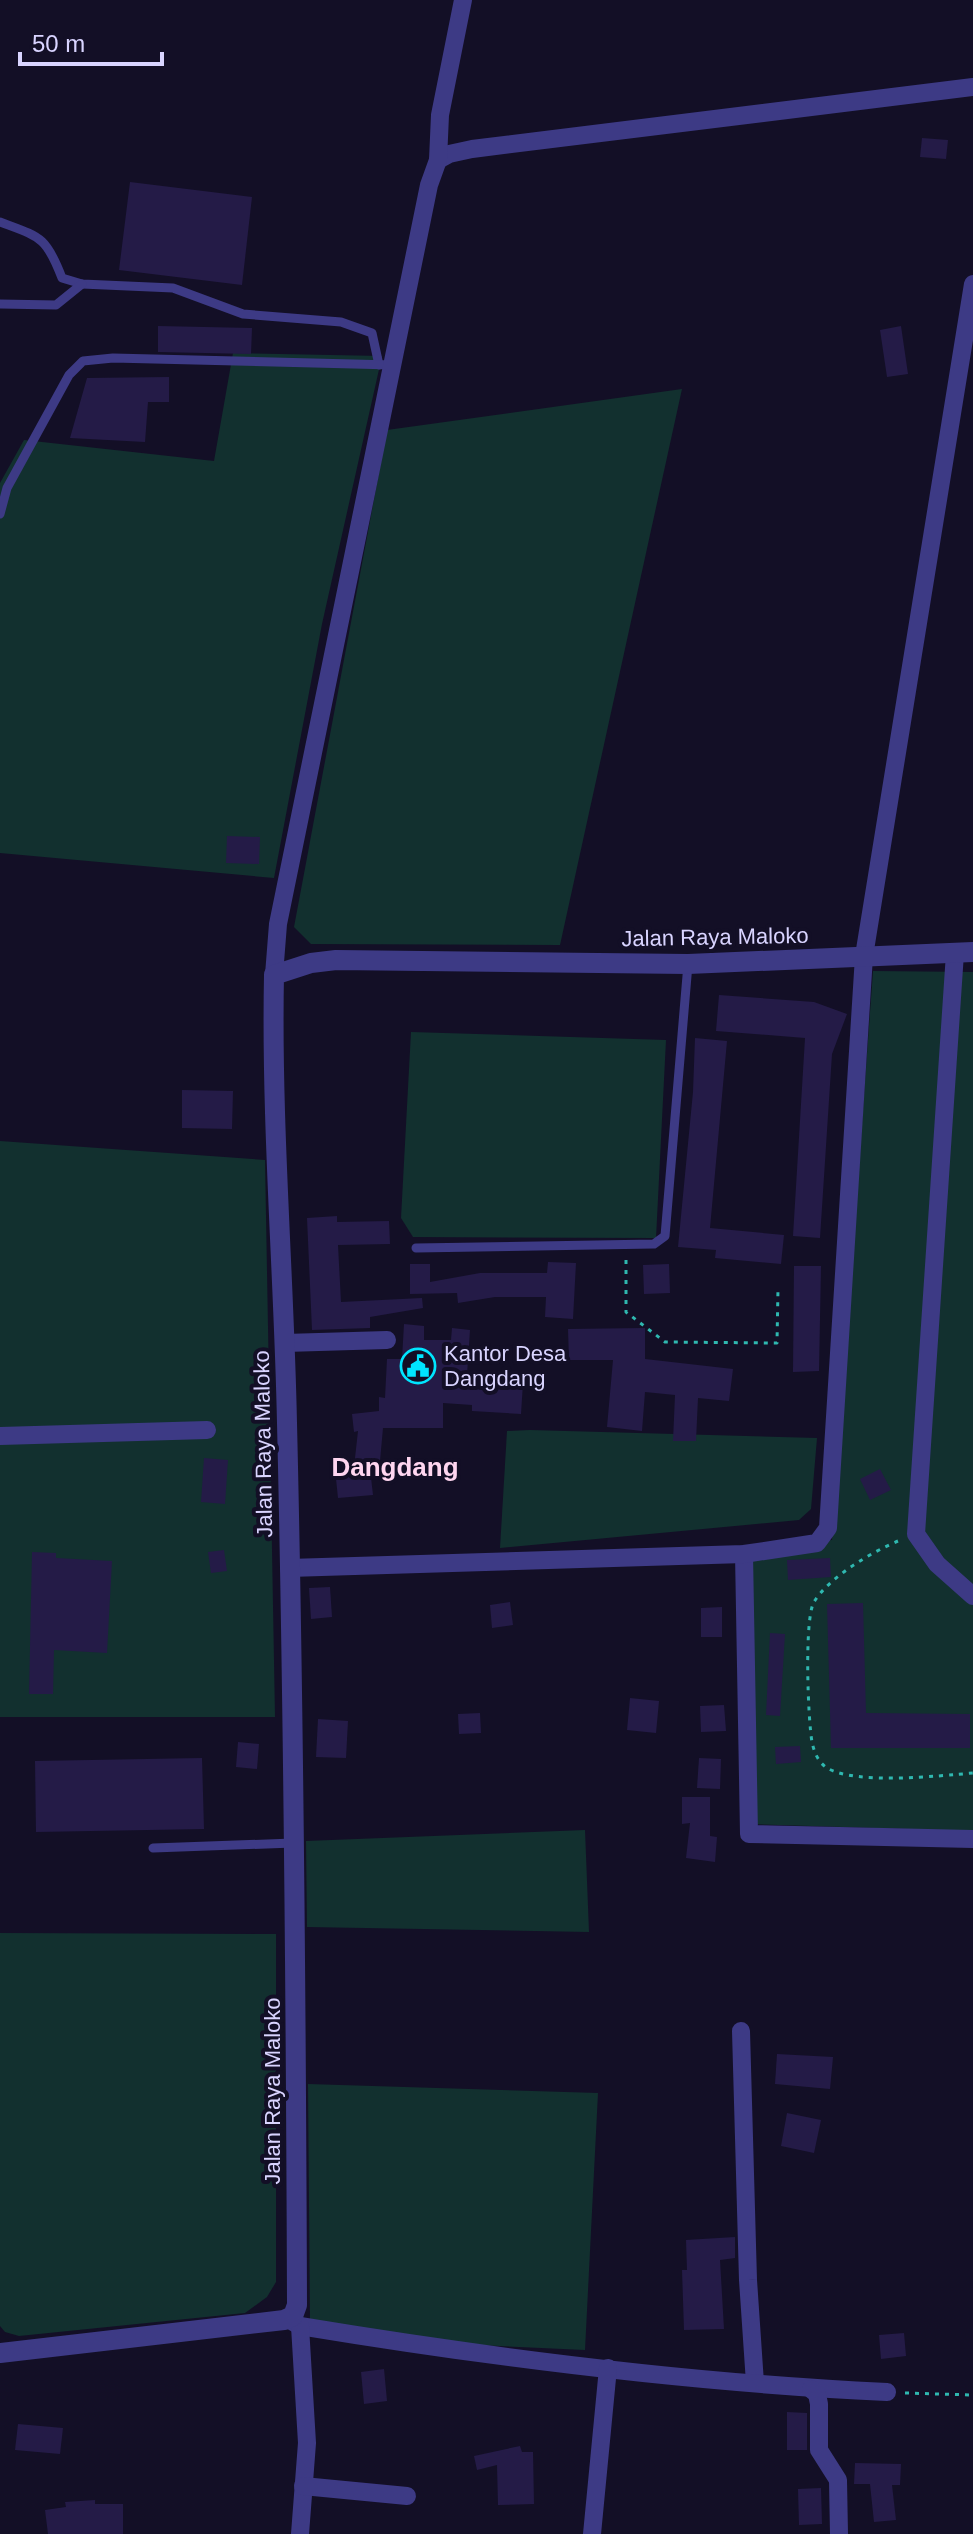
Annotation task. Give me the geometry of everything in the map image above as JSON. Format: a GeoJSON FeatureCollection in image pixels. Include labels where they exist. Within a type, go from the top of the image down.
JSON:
{"type":"FeatureCollection","features":[{"type":"Feature","properties":{"kind":"street"},"geometry":{"type":"LineString","coordinates":[[274,975],[278,924],[386,365],[429,185],[438,160],[440,115],[463,0]]}},
{"type":"Feature","properties":{"kind":"street"},"geometry":{"type":"LineString","coordinates":[[438,160],[472,149],[973,87]]}},
{"type":"Feature","properties":{"kind":"street"},"geometry":{"type":"LineString","coordinates":[[289,1568],[744,1554],[817,1543],[828,1528],[864,956],[973,284]]}},
{"type":"Feature","properties":{"kind":"street"},"geometry":{"type":"LineString","coordinates":[[964,952],[916,1534],[937,1564],[973,1596]]}},
{"type":"Feature","properties":{"kind":"street","name":"Jalan Raya Maloko"},"geometry":{"type":"LineString","coordinates":[[294,2322],[297,2305],[295,1843],[274,975],[311,963],[336,960],[688,964],[964,952]]}},
{"type":"Feature","properties":{"kind":"street"},"geometry":{"type":"LineString","coordinates":[[285,1343],[387,1340]]}},
{"type":"Feature","properties":{"kind":"street"},"geometry":{"type":"LineString","coordinates":[[0,1436],[207,1430]]}},
{"type":"Feature","properties":{"kind":"street"},"geometry":{"type":"LineString","coordinates":[[744,1554],[749,1834],[973,1839]]}},
{"type":"Feature","properties":{"kind":"street"},"geometry":{"type":"LineString","coordinates":[[741,2031],[748,2280],[755,2383]]}},
{"type":"Feature","properties":{"kind":"street"},"geometry":{"type":"LineString","coordinates":[[0,2353],[294,2322],[457,2352],[811,2389],[887,2392]]}},
{"type":"Feature","properties":{"kind":"street"},"geometry":{"type":"LineString","coordinates":[[294,2322],[307,2443],[300,2534]]}},
{"type":"Feature","properties":{"kind":"street"},"geometry":{"type":"LineString","coordinates":[[592,2534],[608,2368]]}},
{"type":"Feature","properties":{"kind":"street"},"geometry":{"type":"LineString","coordinates":[[811,2389],[817,2394],[819,2404],[819,2450],[838,2480],[839,2534]]}},
{"type":"Feature","properties":{"kind":"street"},"geometry":{"type":"LineString","coordinates":[[303,2486],[407,2496]]}},
{"type":"Feature","properties":{"kind":"lane"},"geometry":{"type":"LineString","coordinates":[[0,222],[40,237],[52,251],[62,278],[82,284],[173,288],[243,314],[341,322],[372,333],[386,365],[113,358],[83,361],[69,375],[7,488],[0,514]]}},
{"type":"Feature","properties":{"kind":"lane"},"geometry":{"type":"LineString","coordinates":[[0,304],[56,305],[82,284]]}},
{"type":"Feature","properties":{"kind":"lane"},"geometry":{"type":"LineString","coordinates":[[416,1248],[654,1244],[665,1236],[688,964]]}},
{"type":"Feature","properties":{"kind":"lane"},"geometry":{"type":"LineString","coordinates":[[153,1848],[295,1843]]}},
{"type":"Feature","properties":{"kind":"path"},"geometry":{"type":"LineString","coordinates":[[625,1245],[626,1312],[665,1342],[777,1343],[778,1288]]}},
{"type":"Feature","properties":{"kind":"path"},"geometry":{"type":"LineString","coordinates":[[916,1534],[877,1551],[854,1566],[812,1604],[808,1655],[812,1742],[822,1765],[849,1775],[886,1777],[973,1773]]}},
{"type":"Feature","properties":{"kind":"path"},"geometry":{"type":"LineString","coordinates":[[887,2392],[973,2395]]}},
{"type":"Feature","properties":{"kind":"green space"},"geometry":{"type":"Polygon","coordinates":[[[233,353],[382,356],[322,624],[274,878],[0,853],[0,483],[24,440],[214,461],[233,353]]]}},
{"type":"Feature","properties":{"kind":"green space"},"geometry":{"type":"Polygon","coordinates":[[[682,389],[560,945],[311,944],[294,927],[387,430],[682,389]]]}},
{"type":"Feature","properties":{"kind":"green space"},"geometry":{"type":"Polygon","coordinates":[[[873,971],[973,972],[973,1831],[748,1824],[750,1547],[832,1540],[873,971]]]}},
{"type":"Feature","properties":{"kind":"green space"},"geometry":{"type":"Polygon","coordinates":[[[411,1032],[666,1040],[656,1238],[413,1237],[401,1218],[411,1032]]]}},
{"type":"Feature","properties":{"kind":"green space"},"geometry":{"type":"Polygon","coordinates":[[[0,1141],[265,1160],[275,1717],[0,1717],[0,1141]]]}},
{"type":"Feature","properties":{"kind":"green space"},"geometry":{"type":"Polygon","coordinates":[[[507,1431],[817,1438],[811,1509],[799,1520],[500,1548],[507,1431]]]}},
{"type":"Feature","properties":{"kind":"green space"},"geometry":{"type":"Polygon","coordinates":[[[585,1830],[589,1932],[307,1927],[306,1841],[585,1830]]]}},
{"type":"Feature","properties":{"kind":"green space"},"geometry":{"type":"Polygon","coordinates":[[[0,1933],[276,1934],[276,2282],[267,2297],[245,2313],[19,2336],[5,2332],[0,2326],[0,1933]]]}},
{"type":"Feature","properties":{"kind":"green space"},"geometry":{"type":"Polygon","coordinates":[[[308,2084],[598,2093],[585,2350],[371,2340],[310,2323],[308,2084]]]}},
{"type":"Feature","properties":{"kind":"building"},"geometry":{"type":"Polygon","coordinates":[[[922,138],[948,140],[946,159],[920,157],[922,138]]]}},
{"type":"Feature","properties":{"kind":"building"},"geometry":{"type":"Polygon","coordinates":[[[130,182],[252,197],[242,285],[119,270],[130,182]]]}},
{"type":"Feature","properties":{"kind":"building"},"geometry":{"type":"Polygon","coordinates":[[[158,326],[252,328],[251,354],[158,352],[158,326]]]}},
{"type":"Feature","properties":{"kind":"building"},"geometry":{"type":"Polygon","coordinates":[[[901,326],[908,374],[887,377],[880,330],[901,326]]]}},
{"type":"Feature","properties":{"kind":"building"},"geometry":{"type":"Polygon","coordinates":[[[169,377],[169,402],[148,402],[145,442],[70,438],[87,378],[169,377]]]}},
{"type":"Feature","properties":{"kind":"building"},"geometry":{"type":"Polygon","coordinates":[[[227,836],[260,837],[259,864],[226,863],[227,836]]]}},
{"type":"Feature","properties":{"kind":"building"},"geometry":{"type":"Polygon","coordinates":[[[719,995],[814,1002],[847,1014],[832,1054],[820,1238],[793,1236],[805,1038],[716,1031],[719,995]]]}},
{"type":"Feature","properties":{"kind":"building"},"geometry":{"type":"Polygon","coordinates":[[[695,1038],[727,1041],[710,1228],[784,1235],[781,1264],[715,1258],[716,1250],[678,1247],[695,1038]]]}},
{"type":"Feature","properties":{"kind":"building"},"geometry":{"type":"Polygon","coordinates":[[[182,1090],[233,1091],[232,1129],[182,1128],[182,1090]]]}},
{"type":"Feature","properties":{"kind":"building"},"geometry":{"type":"Polygon","coordinates":[[[337,1216],[337,1222],[389,1221],[390,1244],[338,1245],[341,1302],[422,1298],[423,1308],[370,1317],[370,1328],[312,1330],[307,1218],[337,1216]]]}},
{"type":"Feature","properties":{"kind":"building"},"geometry":{"type":"Polygon","coordinates":[[[548,1262],[576,1263],[573,1319],[545,1317],[546,1297],[495,1297],[458,1303],[457,1293],[410,1294],[410,1264],[430,1264],[430,1282],[480,1273],[547,1273],[548,1262]]]}},
{"type":"Feature","properties":{"kind":"building"},"geometry":{"type":"Polygon","coordinates":[[[669,1264],[670,1293],[644,1294],[643,1265],[669,1264]]]}},
{"type":"Feature","properties":{"kind":"building"},"geometry":{"type":"Polygon","coordinates":[[[794,1266],[821,1266],[819,1371],[793,1372],[794,1266]]]}},
{"type":"Feature","properties":{"kind":"building"},"geometry":{"type":"Polygon","coordinates":[[[404,1324],[424,1326],[424,1340],[451,1340],[452,1328],[470,1330],[467,1375],[471,1375],[470,1380],[523,1383],[521,1414],[472,1411],[472,1405],[443,1403],[443,1428],[383,1428],[380,1461],[369,1460],[373,1495],[338,1498],[335,1469],[354,1467],[358,1431],[354,1432],[352,1414],[379,1411],[379,1397],[385,1398],[387,1359],[402,1359],[404,1324]]]}},
{"type":"Feature","properties":{"kind":"building"},"geometry":{"type":"Polygon","coordinates":[[[645,1328],[645,1359],[733,1369],[729,1401],[698,1398],[696,1441],[673,1441],[675,1395],[645,1392],[642,1431],[607,1427],[613,1360],[569,1360],[568,1329],[645,1328]]]}},
{"type":"Feature","properties":{"kind":"building"},"geometry":{"type":"Polygon","coordinates":[[[204,1458],[228,1460],[225,1504],[201,1502],[204,1458]]]}},
{"type":"Feature","properties":{"kind":"building"},"geometry":{"type":"Polygon","coordinates":[[[880,1469],[891,1490],[870,1500],[860,1479],[880,1469]]]}},
{"type":"Feature","properties":{"kind":"building"},"geometry":{"type":"Polygon","coordinates":[[[224,1550],[227,1571],[211,1573],[208,1552],[224,1550]]]}},
{"type":"Feature","properties":{"kind":"building"},"geometry":{"type":"Polygon","coordinates":[[[32,1552],[56,1553],[56,1558],[112,1561],[107,1653],[54,1650],[53,1694],[29,1694],[32,1552]]]}},
{"type":"Feature","properties":{"kind":"building"},"geometry":{"type":"Polygon","coordinates":[[[830,1558],[831,1577],[788,1580],[787,1560],[830,1558]]]}},
{"type":"Feature","properties":{"kind":"building"},"geometry":{"type":"Polygon","coordinates":[[[330,1587],[332,1617],[311,1619],[309,1588],[330,1587]]]}},
{"type":"Feature","properties":{"kind":"building"},"geometry":{"type":"Polygon","coordinates":[[[510,1602],[513,1625],[492,1628],[490,1605],[510,1602]]]}},
{"type":"Feature","properties":{"kind":"building"},"geometry":{"type":"Polygon","coordinates":[[[863,1603],[866,1713],[970,1714],[970,1748],[831,1748],[827,1604],[863,1603]]]}},
{"type":"Feature","properties":{"kind":"building"},"geometry":{"type":"Polygon","coordinates":[[[722,1607],[722,1637],[701,1637],[701,1608],[722,1607]]]}},
{"type":"Feature","properties":{"kind":"building"},"geometry":{"type":"Polygon","coordinates":[[[770,1633],[785,1634],[780,1716],[766,1715],[770,1633]]]}},
{"type":"Feature","properties":{"kind":"building"},"geometry":{"type":"Polygon","coordinates":[[[630,1698],[659,1701],[656,1733],[627,1730],[630,1698]]]}},
{"type":"Feature","properties":{"kind":"building"},"geometry":{"type":"Polygon","coordinates":[[[724,1705],[726,1731],[701,1732],[700,1706],[724,1705]]]}},
{"type":"Feature","properties":{"kind":"building"},"geometry":{"type":"Polygon","coordinates":[[[480,1713],[481,1733],[459,1734],[458,1714],[480,1713]]]}},
{"type":"Feature","properties":{"kind":"building"},"geometry":{"type":"Polygon","coordinates":[[[318,1719],[348,1721],[346,1758],[316,1757],[318,1719]]]}},
{"type":"Feature","properties":{"kind":"building"},"geometry":{"type":"Polygon","coordinates":[[[238,1742],[259,1744],[257,1769],[236,1767],[238,1742]]]}},
{"type":"Feature","properties":{"kind":"building"},"geometry":{"type":"Polygon","coordinates":[[[800,1746],[801,1762],[776,1764],[775,1747],[800,1746]]]}},
{"type":"Feature","properties":{"kind":"building"},"geometry":{"type":"Polygon","coordinates":[[[202,1758],[204,1829],[36,1832],[35,1761],[202,1758]]]}},
{"type":"Feature","properties":{"kind":"building"},"geometry":{"type":"Polygon","coordinates":[[[699,1758],[721,1759],[720,1789],[697,1788],[699,1758]]]}},
{"type":"Feature","properties":{"kind":"building"},"geometry":{"type":"Polygon","coordinates":[[[682,1797],[710,1797],[710,1836],[717,1837],[715,1862],[686,1858],[690,1823],[682,1824],[682,1797]]]}},
{"type":"Feature","properties":{"kind":"building"},"geometry":{"type":"Polygon","coordinates":[[[777,2054],[833,2057],[830,2089],[775,2084],[777,2054]]]}},
{"type":"Feature","properties":{"kind":"building"},"geometry":{"type":"Polygon","coordinates":[[[787,2113],[821,2120],[814,2153],[781,2146],[787,2113]]]}},
{"type":"Feature","properties":{"kind":"building"},"geometry":{"type":"Polygon","coordinates":[[[735,2237],[735,2258],[720,2260],[724,2329],[684,2330],[682,2270],[687,2270],[686,2240],[735,2237]]]}},
{"type":"Feature","properties":{"kind":"building"},"geometry":{"type":"Polygon","coordinates":[[[904,2333],[906,2356],[881,2359],[879,2335],[904,2333]]]}},
{"type":"Feature","properties":{"kind":"building"},"geometry":{"type":"Polygon","coordinates":[[[384,2369],[387,2401],[364,2404],[361,2372],[384,2369]]]}},
{"type":"Feature","properties":{"kind":"building"},"geometry":{"type":"Polygon","coordinates":[[[787,2412],[807,2413],[807,2450],[787,2450],[787,2412]]]}},
{"type":"Feature","properties":{"kind":"building"},"geometry":{"type":"Polygon","coordinates":[[[18,2424],[63,2428],[60,2454],[15,2450],[18,2424]]]}},
{"type":"Feature","properties":{"kind":"building"},"geometry":{"type":"Polygon","coordinates":[[[520,2446],[522,2452],[533,2452],[534,2504],[498,2505],[497,2465],[477,2470],[474,2456],[520,2446]]]}},
{"type":"Feature","properties":{"kind":"building"},"geometry":{"type":"Polygon","coordinates":[[[855,2463],[901,2464],[900,2485],[892,2485],[896,2520],[874,2522],[870,2484],[854,2484],[855,2463]]]}},
{"type":"Feature","properties":{"kind":"building"},"geometry":{"type":"Polygon","coordinates":[[[821,2488],[822,2524],[799,2525],[798,2489],[821,2488]]]}},
{"type":"Feature","properties":{"kind":"building"},"geometry":{"type":"Polygon","coordinates":[[[95,2500],[95,2504],[123,2504],[123,2534],[48,2534],[45,2510],[66,2507],[65,2502],[95,2500]]]}},
{"type":"Feature","properties":{"kind":"place","name":"Kantor Desa Dangdang"},"geometry":{"type":"Point","coordinates":[418,1366]}},
{"type":"Feature","properties":{"kind":"district","name":"Dangdang"},"geometry":{"type":"Point","coordinates":[395,1467]}}]}
